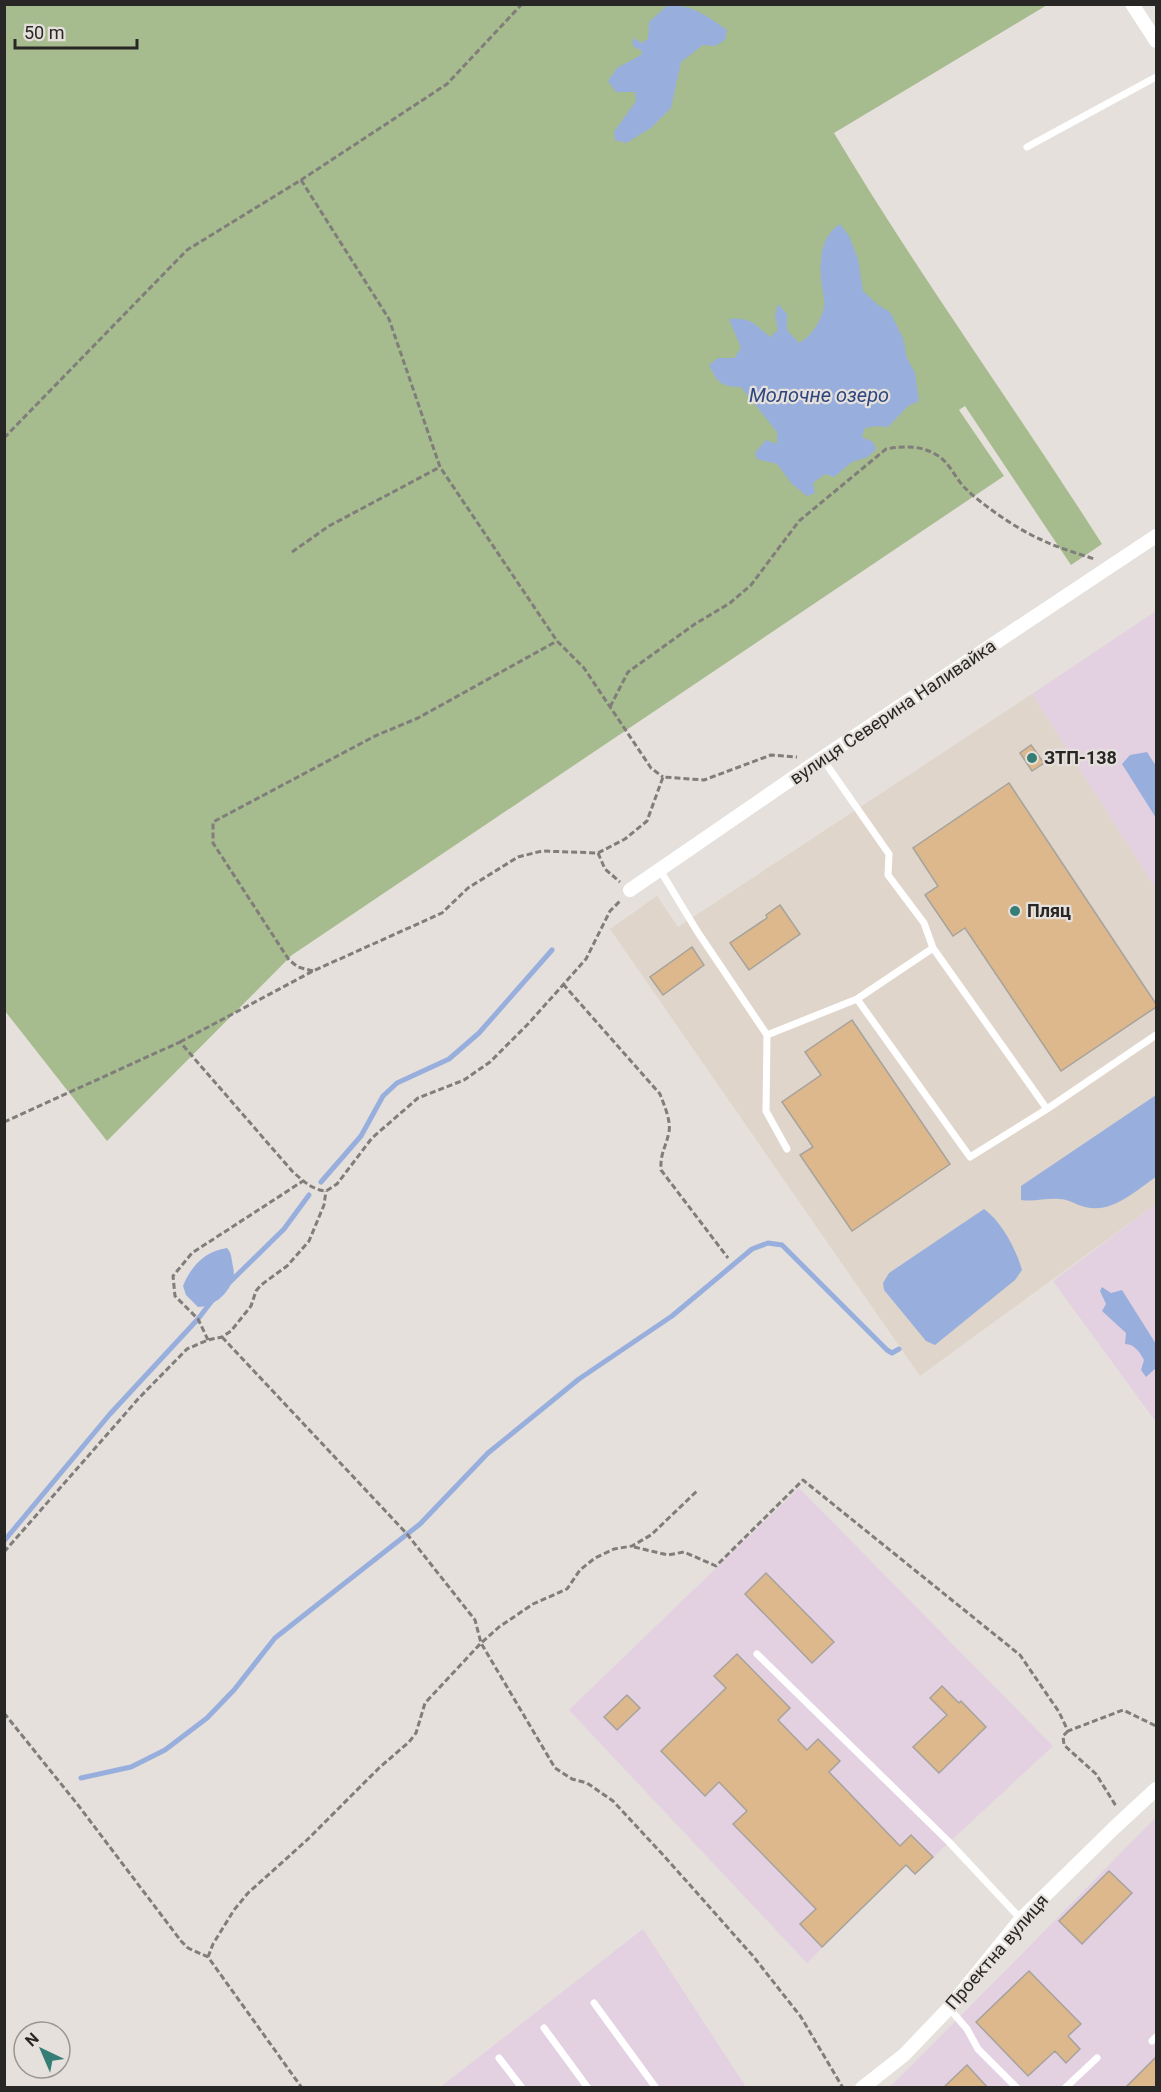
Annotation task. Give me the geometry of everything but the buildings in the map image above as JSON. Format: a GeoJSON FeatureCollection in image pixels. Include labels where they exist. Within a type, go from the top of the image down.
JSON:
{"type":"FeatureCollection","features":[{"type":"Feature","properties":{"kind":"street"},"geometry":{"type":"LineString","coordinates":[[1132,4],[1156,41]]}},
{"type":"Feature","properties":{"kind":"street","name":"вулиця Северина Наливайка"},"geometry":{"type":"LineString","coordinates":[[630,890],[822,758],[1156,536]]}},
{"type":"Feature","properties":{"kind":"street","name":"Проектна вулиця"},"geometry":{"type":"LineString","coordinates":[[862,2088],[904,2055],[949,2008],[1021,1919],[1156,1789]]}},
{"type":"Feature","properties":{"kind":"lane"},"geometry":{"type":"LineString","coordinates":[[1027,147],[1156,77]]}},
{"type":"Feature","properties":{"kind":"lane"},"geometry":{"type":"LineString","coordinates":[[822,758],[889,854],[888,875],[924,923],[933,948],[1047,1109]]}},
{"type":"Feature","properties":{"kind":"lane"},"geometry":{"type":"LineString","coordinates":[[660,870],[697,931],[767,1035],[766,1111],[787,1149]]}},
{"type":"Feature","properties":{"kind":"lane"},"geometry":{"type":"LineString","coordinates":[[767,1035],[857,999],[933,948]]}},
{"type":"Feature","properties":{"kind":"lane"},"geometry":{"type":"LineString","coordinates":[[857,999],[970,1156],[1047,1109],[1156,1035]]}},
{"type":"Feature","properties":{"kind":"lane"},"geometry":{"type":"LineString","coordinates":[[757,1654],[949,1842],[1021,1919]]}},
{"type":"Feature","properties":{"kind":"lane"},"geometry":{"type":"LineString","coordinates":[[594,2003],[656,2088]]}},
{"type":"Feature","properties":{"kind":"lane"},"geometry":{"type":"LineString","coordinates":[[949,2008],[967,2029],[978,2049],[1017,2088]]}},
{"type":"Feature","properties":{"kind":"lane"},"geometry":{"type":"LineString","coordinates":[[544,2028],[588,2088]]}},
{"type":"Feature","properties":{"kind":"lane"},"geometry":{"type":"LineString","coordinates":[[499,2058],[522,2088]]}},
{"type":"Feature","properties":{"kind":"lane"},"geometry":{"type":"LineString","coordinates":[[1065,2088],[1097,2058]]}},
{"type":"Feature","properties":{"kind":"path"},"geometry":{"type":"LineString","coordinates":[[4,438],[187,250],[301,180],[447,84],[522,4]]}},
{"type":"Feature","properties":{"kind":"path"},"geometry":{"type":"LineString","coordinates":[[301,180],[389,319],[440,466],[557,640],[584,668],[651,768],[663,777],[704,780],[771,755],[822,758]]}},
{"type":"Feature","properties":{"kind":"path"},"geometry":{"type":"LineString","coordinates":[[610,707],[628,672],[695,624],[730,603],[751,585],[798,520],[886,449],[902,446],[924,449],[938,455],[954,471],[964,488],[1012,523],[1041,540],[1111,566]]}},
{"type":"Feature","properties":{"kind":"path"},"geometry":{"type":"LineString","coordinates":[[292,552],[329,526],[440,466]]}},
{"type":"Feature","properties":{"kind":"path"},"geometry":{"type":"LineString","coordinates":[[313,971],[298,967],[289,960],[213,843],[213,822],[375,736],[418,718],[557,640]]}},
{"type":"Feature","properties":{"kind":"path"},"geometry":{"type":"LineString","coordinates":[[4,1122],[180,1042],[313,971],[442,913],[468,888],[518,857],[542,850],[598,853],[625,839],[647,821],[663,777]]}},
{"type":"Feature","properties":{"kind":"path"},"geometry":{"type":"LineString","coordinates":[[180,1042],[303,1181],[319,1191],[326,1191],[337,1184],[372,1138],[418,1098],[464,1080],[490,1062],[586,959],[610,911],[630,890],[605,869],[598,853]]}},
{"type":"Feature","properties":{"kind":"path"},"geometry":{"type":"LineString","coordinates":[[563,984],[660,1094],[670,1130],[660,1157],[662,1170],[728,1258]]}},
{"type":"Feature","properties":{"kind":"path"},"geometry":{"type":"LineString","coordinates":[[208,1340],[198,1319],[175,1296],[172,1276],[192,1253],[303,1181]]}},
{"type":"Feature","properties":{"kind":"path"},"geometry":{"type":"LineString","coordinates":[[4,1552],[146,1390],[187,1349],[222,1337],[231,1331],[251,1306],[256,1291],[261,1285],[287,1266],[309,1241],[324,1205],[326,1191]]}},
{"type":"Feature","properties":{"kind":"path"},"geometry":{"type":"LineString","coordinates":[[222,1337],[407,1534],[475,1620],[481,1643],[555,1768],[572,1779],[587,1783],[613,1801],[753,1956],[801,2017],[843,2088]]}},
{"type":"Feature","properties":{"kind":"path"},"geometry":{"type":"LineString","coordinates":[[632,1546],[668,1555],[684,1552],[716,1566],[803,1480],[1020,1655],[1059,1712],[1068,1731]]}},
{"type":"Feature","properties":{"kind":"path"},"geometry":{"type":"LineString","coordinates":[[208,1957],[213,1944],[234,1910],[248,1893],[409,1742],[416,1733],[425,1703],[481,1643],[499,1627],[533,1604],[567,1589],[580,1570],[595,1558],[614,1549],[632,1546],[651,1535],[698,1490]]}},
{"type":"Feature","properties":{"kind":"path"},"geometry":{"type":"LineString","coordinates":[[1121,1822],[1116,1806],[1104,1785],[1096,1774],[1064,1745],[1063,1736],[1068,1731],[1123,1710],[1156,1725]]}},
{"type":"Feature","properties":{"kind":"path"},"geometry":{"type":"LineString","coordinates":[[4,1713],[78,1805],[181,1941],[188,1948],[208,1957],[302,2088]]}},
{"type":"Feature","properties":{"kind":"shaded area"},"geometry":{"type":"Polygon","coordinates":[[[1156,611],[1156,889],[1032,694],[1156,611]]]}},
{"type":"Feature","properties":{"kind":"shaded area"},"geometry":{"type":"Polygon","coordinates":[[[1032,694],[1156,889],[1156,1204],[920,1376],[610,929],[657,896],[678,927],[1032,694]]]}},
{"type":"Feature","properties":{"kind":"shaded area"},"geometry":{"type":"Polygon","coordinates":[[[1156,1204],[1156,1422],[1053,1281],[1156,1204]]]}},
{"type":"Feature","properties":{"kind":"shaded area"},"geometry":{"type":"Polygon","coordinates":[[[799,1488],[1053,1746],[915,1874],[906,1865],[807,1963],[569,1710],[799,1488]]]}},
{"type":"Feature","properties":{"kind":"shaded area"},"geometry":{"type":"Polygon","coordinates":[[[1156,1817],[1156,2087],[889,2088],[1017,1959],[1156,1817]]]}},
{"type":"Feature","properties":{"kind":"shaded area"},"geometry":{"type":"Polygon","coordinates":[[[643,1929],[746,2087],[439,2088],[643,1929]]]}},
{"type":"Feature","properties":{"kind":"green space"},"geometry":{"type":"Polygon","coordinates":[[[5,5],[1047,5],[834,133],[899,237],[1102,544],[1071,565],[965,406],[959,410],[1004,476],[292,955],[107,1141],[5,1011],[5,5]]]}},
{"type":"Feature","properties":{"kind":"water"},"geometry":{"type":"Polygon","coordinates":[[[668,5],[692,9],[706,16],[727,30],[725,40],[715,46],[703,45],[681,62],[671,108],[651,128],[626,143],[615,140],[614,132],[636,101],[635,92],[616,92],[608,81],[617,68],[641,55],[642,51],[634,47],[632,42],[634,38],[641,43],[648,39],[649,22],[668,5]]]}},
{"type":"Feature","properties":{"kind":"water","name":"Молочне озеро"},"geometry":{"type":"Polygon","coordinates":[[[840,224],[849,236],[858,259],[863,291],[878,305],[890,312],[903,338],[907,358],[915,373],[919,401],[908,406],[888,427],[865,428],[862,437],[873,442],[876,449],[868,457],[852,462],[834,477],[825,474],[813,483],[815,493],[807,496],[792,484],[777,464],[757,459],[755,453],[766,440],[777,444],[777,432],[741,387],[724,385],[709,365],[718,358],[734,358],[741,348],[729,319],[748,320],[770,337],[778,330],[775,315],[778,304],[787,314],[787,330],[799,343],[808,337],[818,322],[824,306],[821,261],[824,244],[828,236],[840,224]]]}},
{"type":"Feature","properties":{"kind":"water"},"geometry":{"type":"Polygon","coordinates":[[[1147,752],[1156,766],[1156,818],[1122,764],[1130,755],[1147,752]]]}},
{"type":"Feature","properties":{"kind":"water"},"geometry":{"type":"Polygon","coordinates":[[[1156,1095],[1156,1177],[1123,1200],[1105,1207],[1085,1207],[1063,1199],[1021,1200],[1021,1186],[1156,1095]]]}},
{"type":"Feature","properties":{"kind":"water"},"geometry":{"type":"Polygon","coordinates":[[[984,1209],[991,1214],[1008,1236],[1022,1270],[1015,1280],[935,1345],[926,1341],[884,1290],[883,1283],[889,1273],[984,1209]]]}},
{"type":"Feature","properties":{"kind":"water"},"geometry":{"type":"Polygon","coordinates":[[[227,1248],[231,1254],[234,1278],[223,1295],[209,1305],[198,1307],[186,1295],[183,1286],[186,1279],[206,1256],[227,1248]]]}},
{"type":"Feature","properties":{"kind":"water"},"geometry":{"type":"Polygon","coordinates":[[[1102,1287],[1111,1293],[1122,1290],[1156,1344],[1156,1368],[1146,1377],[1141,1370],[1144,1360],[1141,1355],[1134,1347],[1125,1344],[1126,1333],[1102,1311],[1106,1304],[1100,1291],[1102,1287]]]}},
{"type":"Feature","properties":{"kind":"waterway"},"geometry":{"type":"LineString","coordinates":[[321,1182],[361,1136],[383,1096],[397,1083],[449,1059],[479,1033],[552,950]]}},
{"type":"Feature","properties":{"kind":"waterway"},"geometry":{"type":"LineString","coordinates":[[230,1282],[284,1229],[309,1195]]}},
{"type":"Feature","properties":{"kind":"waterway"},"geometry":{"type":"LineString","coordinates":[[81,1778],[131,1767],[165,1750],[207,1718],[234,1690],[275,1638],[420,1524],[488,1453],[579,1379],[672,1316],[752,1249],[768,1243],[782,1245],[887,1350],[892,1353],[899,1349]]}},
{"type":"Feature","properties":{"kind":"waterway"},"geometry":{"type":"LineString","coordinates":[[4,1541],[110,1414],[211,1302]]}},
{"type":"Feature","properties":{"kind":"place","name":"ЗТП-138"},"geometry":{"type":"Point","coordinates":[1032,758]}},
{"type":"Feature","properties":{"kind":"place","name":"Пляц"},"geometry":{"type":"Point","coordinates":[1015,911]}}]}
